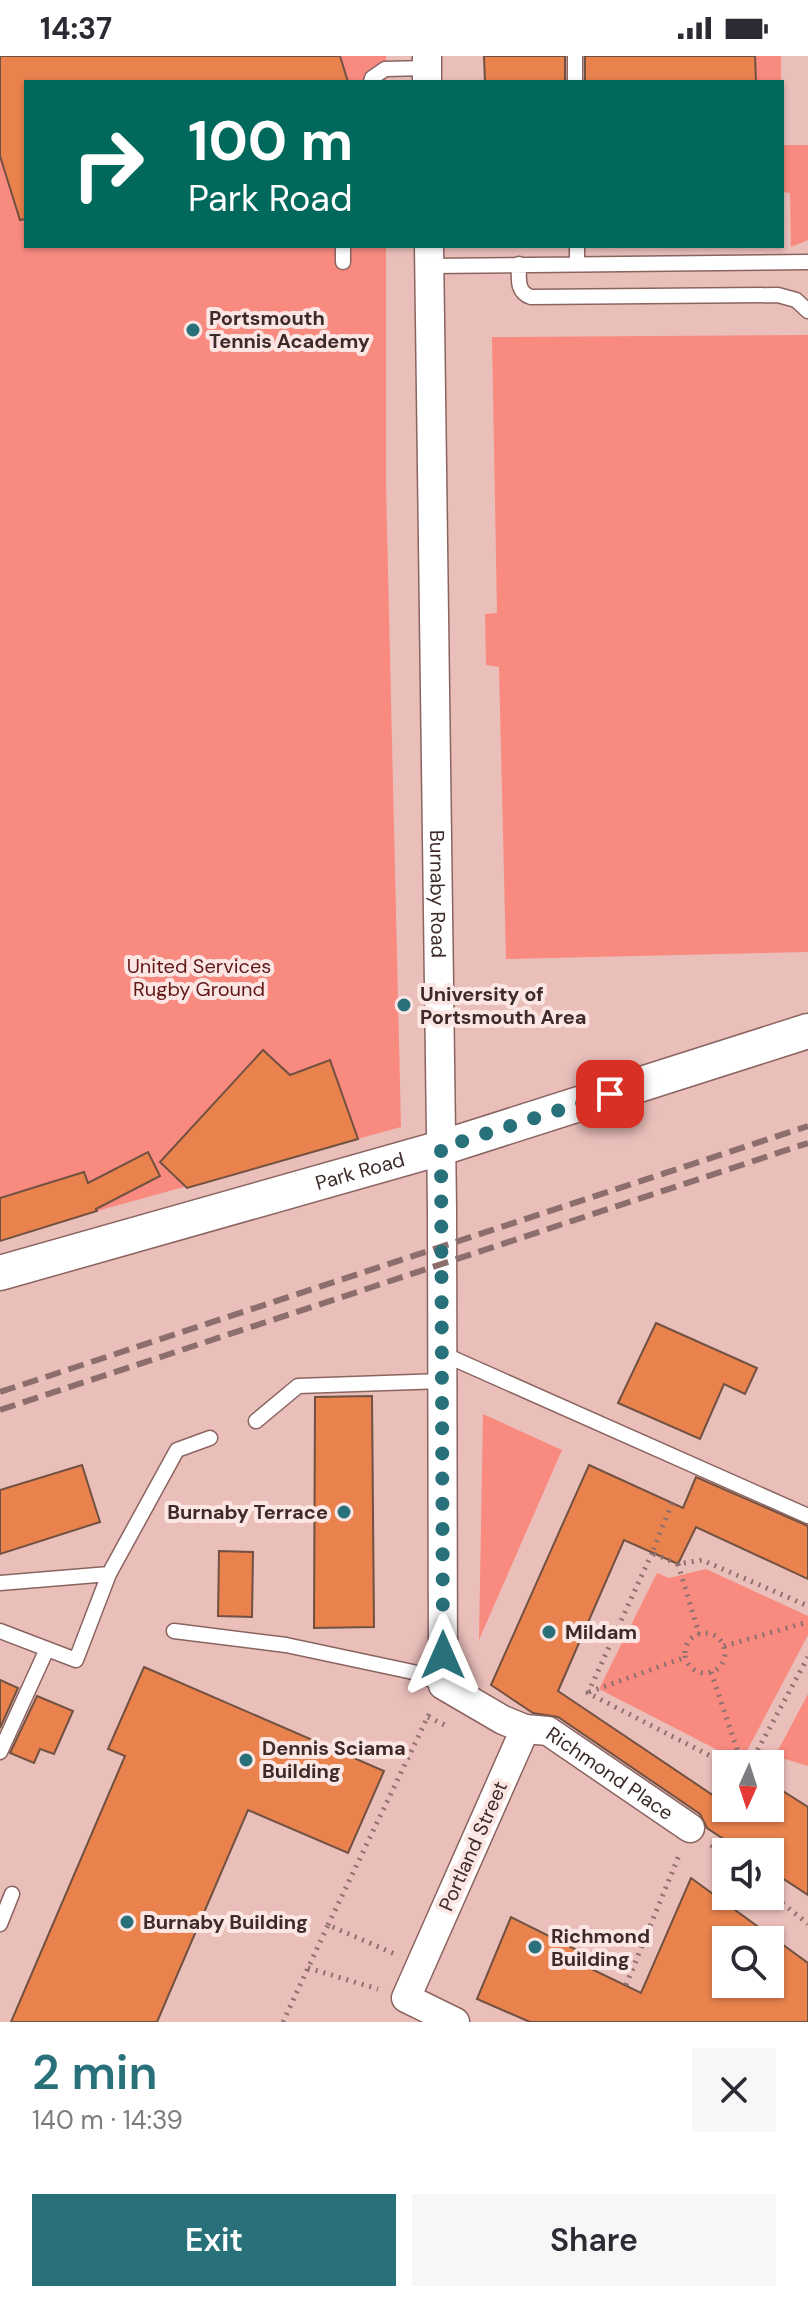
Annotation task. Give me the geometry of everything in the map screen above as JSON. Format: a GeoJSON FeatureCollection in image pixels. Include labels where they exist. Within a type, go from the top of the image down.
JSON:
{"type":"FeatureCollection","features":[{"type":"Feature","properties":{"kind":"street","name":"Burnaby Road"},"geometry":{"type":"LineString","coordinates":[[429,256],[441,1148],[443,1685]]}},
{"type":"Feature","properties":{"kind":"street","name":"Park Road"},"geometry":{"type":"LineString","coordinates":[[0,1273],[441,1148],[808,1031]]}},
{"type":"Feature","properties":{"kind":"street"},"geometry":{"type":"LineString","coordinates":[[443,1685],[503,1720],[525,1729]]}},
{"type":"Feature","properties":{"kind":"street","name":"Richmond Place"},"geometry":{"type":"LineString","coordinates":[[525,1729],[548,1731],[690,1828]]}},
{"type":"Feature","properties":{"kind":"street","name":"Portland Street"},"geometry":{"type":"LineString","coordinates":[[406,1998],[525,1729]]}},
{"type":"Feature","properties":{"kind":"street"},"geometry":{"type":"LineString","coordinates":[[406,1998],[455,2022]]}},
{"type":"Feature","properties":{"kind":"lane"},"geometry":{"type":"LineString","coordinates":[[575,56],[575,80]]}},
{"type":"Feature","properties":{"kind":"lane"},"geometry":{"type":"LineString","coordinates":[[372,80],[385,69],[427,69]]}},
{"type":"Feature","properties":{"kind":"lane"},"geometry":{"type":"LineString","coordinates":[[343,248],[343,262]]}},
{"type":"Feature","properties":{"kind":"lane"},"geometry":{"type":"LineString","coordinates":[[577,248],[577,264]]}},
{"type":"Feature","properties":{"kind":"lane"},"geometry":{"type":"LineString","coordinates":[[429,256],[519,264],[808,262]]}},
{"type":"Feature","properties":{"kind":"lane"},"geometry":{"type":"LineString","coordinates":[[519,264],[519,287],[531,297],[778,295],[796,300],[808,311]]}},
{"type":"Feature","properties":{"kind":"lane"},"geometry":{"type":"LineString","coordinates":[[256,1421],[298,1386],[443,1367],[808,1516]]}},
{"type":"Feature","properties":{"kind":"lane"},"geometry":{"type":"LineString","coordinates":[[0,1631],[76,1660],[109,1574],[177,1450],[210,1438]]}},
{"type":"Feature","properties":{"kind":"lane"},"geometry":{"type":"LineString","coordinates":[[0,1583],[109,1574]]}},
{"type":"Feature","properties":{"kind":"lane"},"geometry":{"type":"LineString","coordinates":[[174,1631],[286,1645],[413,1672],[443,1685]]}},
{"type":"Feature","properties":{"kind":"lane"},"geometry":{"type":"LineString","coordinates":[[0,1752],[47,1649]]}},
{"type":"Feature","properties":{"kind":"lane"},"geometry":{"type":"LineString","coordinates":[[0,1924],[12,1894]]}},
{"type":"Feature","properties":{"kind":"path"},"geometry":{"type":"LineString","coordinates":[[588,1693],[672,1503]]}},
{"type":"Feature","properties":{"kind":"path"},"geometry":{"type":"LineString","coordinates":[[652,1553],[678,1564],[702,1560],[808,1606]]}},
{"type":"Feature","properties":{"kind":"path"},"geometry":{"type":"LineString","coordinates":[[678,1564],[699,1634]]}},
{"type":"Feature","properties":{"kind":"path"},"geometry":{"type":"LineString","coordinates":[[724,1646],[808,1622]]}},
{"type":"Feature","properties":{"kind":"path"},"geometry":{"type":"LineString","coordinates":[[711,1633],[724,1646],[722,1665],[711,1672],[692,1668],[686,1657],[686,1646],[699,1634],[711,1633]]}},
{"type":"Feature","properties":{"kind":"path"},"geometry":{"type":"LineString","coordinates":[[588,1693],[686,1657]]}},
{"type":"Feature","properties":{"kind":"path"},"geometry":{"type":"LineString","coordinates":[[758,1750],[808,1657]]}},
{"type":"Feature","properties":{"kind":"path"},"geometry":{"type":"LineString","coordinates":[[711,1672],[737,1750]]}},
{"type":"Feature","properties":{"kind":"path"},"geometry":{"type":"LineString","coordinates":[[283,2022],[443,1685]]}},
{"type":"Feature","properties":{"kind":"path"},"geometry":{"type":"LineString","coordinates":[[588,1693],[712,1757]]}},
{"type":"Feature","properties":{"kind":"path"},"geometry":{"type":"LineString","coordinates":[[626,1985],[690,1828]]}},
{"type":"Feature","properties":{"kind":"path"},"geometry":{"type":"LineString","coordinates":[[784,1904],[808,1924]]}},
{"type":"Feature","properties":{"kind":"path"},"geometry":{"type":"LineString","coordinates":[[328,1925],[398,1955]]}},
{"type":"Feature","properties":{"kind":"path"},"geometry":{"type":"LineString","coordinates":[[308,1968],[406,1998]]}},
{"type":"Feature","properties":{"kind":"green space","name":"United Services Rugby Ground"},"geometry":{"type":"Polygon","coordinates":[[[0,56],[386,56],[386,80],[24,80],[24,248],[386,248],[386,485],[401,1127],[0,1241],[0,56]]]}},
{"type":"Feature","properties":{"kind":"green space"},"geometry":{"type":"Polygon","coordinates":[[[755,56],[781,56],[781,80],[756,80],[755,56]]]}},
{"type":"Feature","properties":{"kind":"green space"},"geometry":{"type":"Polygon","coordinates":[[[784,145],[808,145],[808,240],[791,247],[790,193],[784,192],[784,145]]]}},
{"type":"Feature","properties":{"kind":"green space"},"geometry":{"type":"Polygon","coordinates":[[[808,335],[808,952],[506,959],[499,667],[486,665],[485,614],[497,613],[492,337],[808,335]]]}},
{"type":"Feature","properties":{"kind":"green space"},"geometry":{"type":"Polygon","coordinates":[[[483,1414],[562,1450],[479,1640],[483,1414]]]}},
{"type":"Feature","properties":{"kind":"green space"},"geometry":{"type":"Polygon","coordinates":[[[706,1569],[808,1616],[808,1635],[747,1750],[718,1750],[599,1689],[657,1573],[669,1578],[706,1569]]]}},
{"type":"Feature","properties":{"kind":"green space"},"geometry":{"type":"Polygon","coordinates":[[[808,1694],[808,1766],[784,1759],[784,1750],[778,1750],[808,1694]]]}},
{"type":"Feature","properties":{"kind":"building"},"geometry":{"type":"Polygon","coordinates":[[[0,56],[340,56],[347,80],[24,80],[24,219],[20,220],[0,156],[0,56]]]}},
{"type":"Feature","properties":{"kind":"building"},"geometry":{"type":"Polygon","coordinates":[[[484,56],[565,56],[565,80],[485,80],[484,56]]]}},
{"type":"Feature","properties":{"kind":"building"},"geometry":{"type":"Polygon","coordinates":[[[585,56],[755,56],[756,80],[585,80],[585,56]]]}},
{"type":"Feature","properties":{"kind":"building"},"geometry":{"type":"Polygon","coordinates":[[[263,1050],[290,1075],[330,1060],[358,1139],[187,1188],[160,1162],[263,1050]]]}},
{"type":"Feature","properties":{"kind":"building"},"geometry":{"type":"Polygon","coordinates":[[[148,1152],[160,1176],[97,1211],[0,1241],[0,1198],[84,1172],[88,1183],[148,1152]]]}},
{"type":"Feature","properties":{"kind":"building"},"geometry":{"type":"Polygon","coordinates":[[[656,1323],[757,1368],[745,1394],[724,1384],[700,1439],[618,1403],[656,1323]]]}},
{"type":"Feature","properties":{"kind":"building","name":"Burnaby Terrace"},"geometry":{"type":"Polygon","coordinates":[[[372,1396],[374,1627],[314,1628],[315,1397],[372,1396]]]}},
{"type":"Feature","properties":{"kind":"building"},"geometry":{"type":"Polygon","coordinates":[[[82,1465],[100,1522],[0,1554],[0,1490],[82,1465]]]}},
{"type":"Feature","properties":{"kind":"building","name":"Mildam"},"geometry":{"type":"Polygon","coordinates":[[[589,1465],[683,1508],[696,1477],[808,1526],[808,1579],[696,1527],[678,1564],[624,1540],[558,1691],[712,1795],[712,1822],[784,1822],[784,1792],[808,1807],[808,1895],[784,1879],[784,1838],[722,1838],[707,1828],[700,1814],[558,1717],[533,1713],[491,1685],[589,1465]]]}},
{"type":"Feature","properties":{"kind":"building"},"geometry":{"type":"Polygon","coordinates":[[[219,1551],[253,1552],[252,1617],[218,1616],[219,1551]]]}},
{"type":"Feature","properties":{"kind":"building"},"geometry":{"type":"Polygon","coordinates":[[[144,1667],[384,1771],[348,1853],[248,1810],[157,2022],[11,2022],[125,1756],[108,1749],[144,1667]]]}},
{"type":"Feature","properties":{"kind":"building"},"geometry":{"type":"Polygon","coordinates":[[[0,1680],[18,1688],[0,1728],[0,1680]]]}},
{"type":"Feature","properties":{"kind":"building"},"geometry":{"type":"Polygon","coordinates":[[[37,1696],[73,1711],[54,1754],[40,1749],[34,1763],[10,1753],[37,1696]]]}},
{"type":"Feature","properties":{"kind":"building","name":"Richmond Building"},"geometry":{"type":"Polygon","coordinates":[[[691,1878],[712,1893],[712,1910],[735,1910],[757,1926],[712,1926],[712,1998],[784,1998],[784,1946],[808,1963],[808,2022],[530,2022],[477,1999],[511,1917],[585,1954],[581,1964],[641,1993],[691,1878]]]}},
{"type":"Feature","properties":{"kind":"railway"},"geometry":{"type":"LineString","coordinates":[[0,1392],[808,1126]]}},
{"type":"Feature","properties":{"kind":"railway"},"geometry":{"type":"LineString","coordinates":[[0,1410],[808,1143]]}},
{"type":"Feature","properties":{"kind":"place","name":"Portsmouth Tennis Academy"},"geometry":{"type":"Point","coordinates":[193,330]}},
{"type":"Feature","properties":{"kind":"place","name":"University of Portsmouth Area"},"geometry":{"type":"Point","coordinates":[404,1005]}},
{"type":"Feature","properties":{"kind":"place","name":"Burnaby Terrace"},"geometry":{"type":"Point","coordinates":[344,1512]}},
{"type":"Feature","properties":{"kind":"place","name":"Mildam"},"geometry":{"type":"Point","coordinates":[549,1632]}},
{"type":"Feature","properties":{"kind":"place","name":"Dennis Sciama Building"},"geometry":{"type":"Point","coordinates":[246,1760]}},
{"type":"Feature","properties":{"kind":"place","name":"Burnaby Building"},"geometry":{"type":"Point","coordinates":[127,1922]}},
{"type":"Feature","properties":{"kind":"place","name":"Richmond Building"},"geometry":{"type":"Point","coordinates":[535,1947]}},
{"type":"Feature","properties":{"kind":"route"},"geometry":{"type":"LineString","coordinates":[[443,1655],[441,1148],[610,1094]]}}]}
